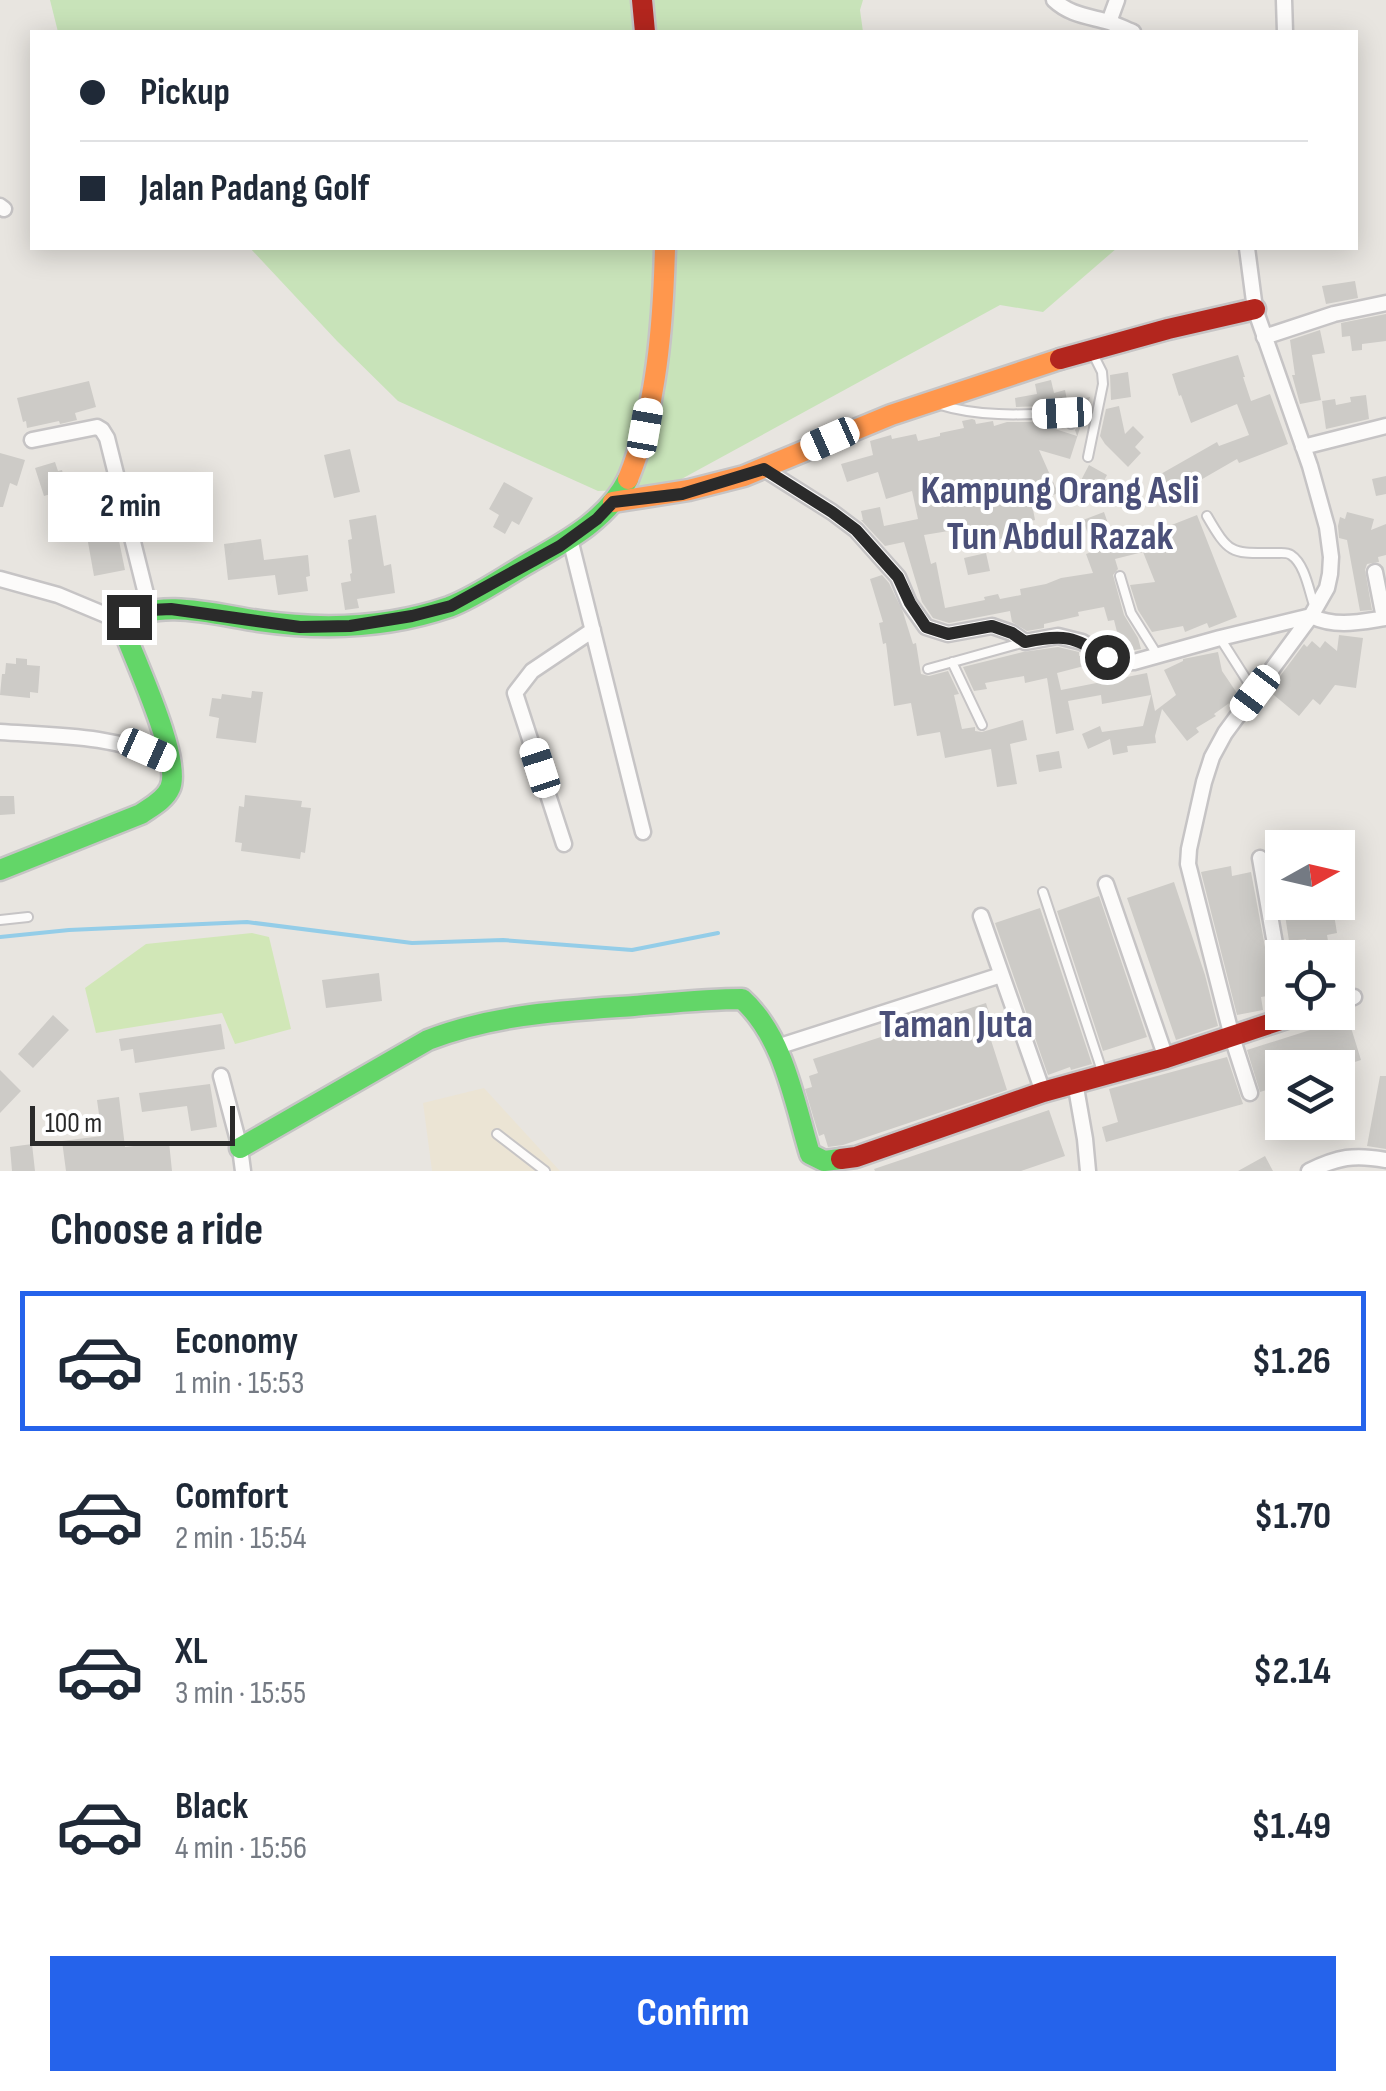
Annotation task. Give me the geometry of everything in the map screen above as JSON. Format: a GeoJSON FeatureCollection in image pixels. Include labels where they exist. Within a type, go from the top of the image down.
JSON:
{"type":"FeatureCollection","features":[{"type":"Feature","properties":{"kind":"street"},"geometry":{"type":"LineString","coordinates":[[642,0],[645,30]]}},
{"type":"Feature","properties":{"kind":"street"},"geometry":{"type":"LineString","coordinates":[[1054,0],[1084,18],[1128,30]]}},
{"type":"Feature","properties":{"kind":"street"},"geometry":{"type":"LineString","coordinates":[[1109,22],[1118,0]]}},
{"type":"Feature","properties":{"kind":"street"},"geometry":{"type":"LineString","coordinates":[[1284,0],[1285,30]]}},
{"type":"Feature","properties":{"kind":"street"},"geometry":{"type":"LineString","coordinates":[[124,622],[150,610],[171,609],[300,627],[350,626],[412,616],[451,606],[570,539],[597,519],[626,484],[645,428],[660,334],[665,250]]}},
{"type":"Feature","properties":{"kind":"street"},"geometry":{"type":"LineString","coordinates":[[1246,250],[1255,310],[1303,446],[1327,528],[1331,557],[1327,588],[1314,613],[1212,756],[1188,856],[1232,1037],[1250,1093]]}},
{"type":"Feature","properties":{"kind":"street"},"geometry":{"type":"LineString","coordinates":[[1264,338],[1334,314],[1386,303]]}},
{"type":"Feature","properties":{"kind":"street"},"geometry":{"type":"LineString","coordinates":[[613,502],[682,494],[764,469],[928,402],[1170,327],[1255,310]]}},
{"type":"Feature","properties":{"kind":"street"},"geometry":{"type":"LineString","coordinates":[[32,440],[96,426],[102,430],[150,610]]}},
{"type":"Feature","properties":{"kind":"street"},"geometry":{"type":"LineString","coordinates":[[1303,446],[1386,426]]}},
{"type":"Feature","properties":{"kind":"street"},"geometry":{"type":"LineString","coordinates":[[764,469],[856,530],[898,577],[926,627],[948,634],[992,626],[1025,642],[1058,636],[1082,642],[1117,662],[1134,662],[1314,613],[1337,624],[1385,618],[1376,572]]}},
{"type":"Feature","properties":{"kind":"street"},"geometry":{"type":"LineString","coordinates":[[570,539],[643,832]]}},
{"type":"Feature","properties":{"kind":"street"},"geometry":{"type":"LineString","coordinates":[[0,579],[58,595],[124,622]]}},
{"type":"Feature","properties":{"kind":"street"},"geometry":{"type":"LineString","coordinates":[[0,870],[140,814],[170,789],[172,761],[124,622]]}},
{"type":"Feature","properties":{"kind":"street"},"geometry":{"type":"LineString","coordinates":[[564,844],[515,693],[532,672],[593,630]]}},
{"type":"Feature","properties":{"kind":"street"},"geometry":{"type":"LineString","coordinates":[[0,732],[98,738],[147,750],[172,761]]}},
{"type":"Feature","properties":{"kind":"street"},"geometry":{"type":"LineString","coordinates":[[1260,858],[1274,940]]}},
{"type":"Feature","properties":{"kind":"street"},"geometry":{"type":"LineString","coordinates":[[1106,884],[1166,1058]]}},
{"type":"Feature","properties":{"kind":"street"},"geometry":{"type":"LineString","coordinates":[[980,916],[1043,1092]]}},
{"type":"Feature","properties":{"kind":"street"},"geometry":{"type":"LineString","coordinates":[[777,1046],[1001,975]]}},
{"type":"Feature","properties":{"kind":"street"},"geometry":{"type":"LineString","coordinates":[[221,1076],[239,1165],[428,1040],[451,1030],[500,1017],[547,1011],[742,999],[750,1004],[777,1046],[810,1154],[824,1161],[856,1157],[1043,1092],[1166,1058],[1265,1025]]}},
{"type":"Feature","properties":{"kind":"street"},"geometry":{"type":"LineString","coordinates":[[1075,1082],[1088,1171]]}},
{"type":"Feature","properties":{"kind":"street"},"geometry":{"type":"LineString","coordinates":[[1309,1171],[1341,1158],[1363,1155],[1386,1160]]}},
{"type":"Feature","properties":{"kind":"lane"},"geometry":{"type":"LineString","coordinates":[[1088,457],[1103,384],[1102,372],[1091,350]]}},
{"type":"Feature","properties":{"kind":"lane"},"geometry":{"type":"LineString","coordinates":[[928,402],[966,413],[1062,413],[1070,424]]}},
{"type":"Feature","properties":{"kind":"lane"},"geometry":{"type":"LineString","coordinates":[[1207,516],[1233,551],[1282,552],[1292,556],[1300,566],[1314,613]]}},
{"type":"Feature","properties":{"kind":"lane"},"geometry":{"type":"LineString","coordinates":[[1120,576],[1131,614],[1158,656]]}},
{"type":"Feature","properties":{"kind":"lane"},"geometry":{"type":"LineString","coordinates":[[1220,638],[1255,693]]}},
{"type":"Feature","properties":{"kind":"lane"},"geometry":{"type":"LineString","coordinates":[[928,668],[1025,642]]}},
{"type":"Feature","properties":{"kind":"lane"},"geometry":{"type":"LineString","coordinates":[[952,662],[982,725]]}},
{"type":"Feature","properties":{"kind":"lane"},"geometry":{"type":"LineString","coordinates":[[1043,892],[1103,1074]]}},
{"type":"Feature","properties":{"kind":"lane"},"geometry":{"type":"LineString","coordinates":[[0,920],[28,917]]}},
{"type":"Feature","properties":{"kind":"lane"},"geometry":{"type":"LineString","coordinates":[[497,1134],[545,1171]]}},
{"type":"Feature","properties":{"kind":"shaded area"},"geometry":{"type":"Polygon","coordinates":[[[484,1088],[560,1171],[432,1171],[423,1103],[484,1088]]]}},
{"type":"Feature","properties":{"kind":"green space"},"geometry":{"type":"Polygon","coordinates":[[[50,0],[863,0],[863,30],[58,30],[50,0]]]}},
{"type":"Feature","properties":{"kind":"green space"},"geometry":{"type":"Polygon","coordinates":[[[252,250],[1115,250],[1043,312],[1000,305],[665,488],[598,491],[398,401],[252,250]]]}},
{"type":"Feature","properties":{"kind":"green space"},"geometry":{"type":"Polygon","coordinates":[[[252,933],[269,937],[291,1029],[235,1044],[222,1013],[96,1033],[85,988],[146,944],[252,933]]]}},
{"type":"Feature","properties":{"kind":"building"},"geometry":{"type":"Polygon","coordinates":[[[1355,281],[1358,298],[1326,304],[1322,286],[1355,281]]]}},
{"type":"Feature","properties":{"kind":"building"},"geometry":{"type":"Polygon","coordinates":[[[1386,314],[1386,341],[1362,344],[1362,350],[1352,351],[1350,336],[1342,337],[1341,323],[1386,314]]]}},
{"type":"Feature","properties":{"kind":"building"},"geometry":{"type":"Polygon","coordinates":[[[1320,330],[1325,353],[1312,355],[1321,400],[1300,404],[1292,375],[1290,340],[1320,330]]]}},
{"type":"Feature","properties":{"kind":"building"},"geometry":{"type":"Polygon","coordinates":[[[1238,355],[1251,401],[1270,394],[1288,444],[1239,463],[1237,459],[1171,497],[1159,475],[1217,442],[1219,446],[1249,435],[1237,404],[1191,423],[1172,374],[1238,355]]]}},
{"type":"Feature","properties":{"kind":"building"},"geometry":{"type":"Polygon","coordinates":[[[1128,372],[1131,397],[1111,400],[1110,375],[1128,372]]]}},
{"type":"Feature","properties":{"kind":"building"},"geometry":{"type":"Polygon","coordinates":[[[1051,380],[1054,393],[1065,390],[1068,405],[1016,407],[1015,398],[1037,394],[1035,384],[1051,380]]]}},
{"type":"Feature","properties":{"kind":"building"},"geometry":{"type":"Polygon","coordinates":[[[89,381],[96,407],[75,413],[77,420],[27,428],[17,398],[89,381]]]}},
{"type":"Feature","properties":{"kind":"building"},"geometry":{"type":"Polygon","coordinates":[[[1366,395],[1369,419],[1326,429],[1322,401],[1335,399],[1336,405],[1351,402],[1350,397],[1366,395]]]}},
{"type":"Feature","properties":{"kind":"building"},"geometry":{"type":"Polygon","coordinates":[[[1090,397],[1070,459],[1039,450],[1058,493],[1032,504],[1035,520],[1008,526],[1010,537],[988,541],[985,525],[924,535],[931,564],[936,562],[945,608],[998,594],[1000,599],[1021,595],[1020,589],[1093,573],[1086,554],[1094,551],[1083,520],[1104,512],[1114,541],[1125,538],[1126,543],[1197,515],[1237,617],[1209,628],[1207,623],[1185,632],[1183,626],[1152,632],[1138,610],[1130,585],[1155,582],[1143,552],[1115,559],[1118,569],[1113,575],[1124,615],[1141,649],[1122,652],[1114,620],[1108,621],[1104,607],[1027,631],[1012,622],[1010,611],[949,623],[933,618],[922,602],[904,542],[885,546],[861,520],[861,511],[880,507],[884,526],[918,519],[912,491],[886,499],[878,472],[847,482],[841,464],[873,455],[870,441],[916,434],[918,441],[964,428],[962,421],[972,419],[976,424],[993,421],[994,426],[1033,422],[1077,436],[1078,422],[1069,402],[1090,397]]]}},
{"type":"Feature","properties":{"kind":"building"},"geometry":{"type":"Polygon","coordinates":[[[1119,406],[1125,434],[1133,426],[1144,437],[1135,447],[1141,453],[1128,467],[1100,436],[1106,409],[1119,406]]]}},
{"type":"Feature","properties":{"kind":"building"},"geometry":{"type":"Polygon","coordinates":[[[350,449],[360,492],[334,498],[324,455],[350,449]]]}},
{"type":"Feature","properties":{"kind":"building"},"geometry":{"type":"Polygon","coordinates":[[[0,453],[25,460],[17,486],[10,483],[3,507],[0,507],[0,453]]]}},
{"type":"Feature","properties":{"kind":"building"},"geometry":{"type":"Polygon","coordinates":[[[55,462],[58,471],[62,470],[67,489],[44,496],[35,468],[55,462]]]}},
{"type":"Feature","properties":{"kind":"building"},"geometry":{"type":"Polygon","coordinates":[[[1089,465],[1107,475],[1095,498],[1077,488],[1089,465]]]}},
{"type":"Feature","properties":{"kind":"building"},"geometry":{"type":"Polygon","coordinates":[[[1386,476],[1386,494],[1376,496],[1372,479],[1386,476]]]}},
{"type":"Feature","properties":{"kind":"building"},"geometry":{"type":"Polygon","coordinates":[[[504,482],[533,498],[519,525],[512,521],[505,534],[493,527],[499,515],[489,509],[504,482]]]}},
{"type":"Feature","properties":{"kind":"building"},"geometry":{"type":"Polygon","coordinates":[[[109,492],[125,570],[94,576],[80,497],[109,492]]]}},
{"type":"Feature","properties":{"kind":"building"},"geometry":{"type":"Polygon","coordinates":[[[1347,512],[1374,519],[1371,530],[1386,524],[1386,555],[1378,557],[1379,562],[1367,564],[1365,570],[1372,610],[1360,611],[1347,540],[1339,538],[1340,517],[1345,519],[1347,512]]]}},
{"type":"Feature","properties":{"kind":"building"},"geometry":{"type":"Polygon","coordinates":[[[376,515],[384,566],[391,564],[395,593],[357,599],[359,608],[345,610],[341,583],[351,581],[352,573],[349,520],[376,515]]]}},
{"type":"Feature","properties":{"kind":"building"},"geometry":{"type":"Polygon","coordinates":[[[261,539],[264,560],[308,555],[308,591],[278,595],[275,575],[228,580],[224,544],[261,539]]]}},
{"type":"Feature","properties":{"kind":"building"},"geometry":{"type":"Polygon","coordinates":[[[986,553],[990,571],[968,575],[964,558],[986,553]]]}},
{"type":"Feature","properties":{"kind":"building"},"geometry":{"type":"Polygon","coordinates":[[[882,575],[903,612],[913,644],[916,643],[921,674],[948,671],[959,694],[954,695],[962,729],[975,727],[975,731],[982,732],[1023,720],[1027,740],[1010,744],[1017,784],[997,787],[991,749],[945,758],[940,732],[917,736],[911,703],[894,706],[886,643],[883,644],[879,623],[883,622],[870,579],[882,575]]]}},
{"type":"Feature","properties":{"kind":"building"},"geometry":{"type":"Polygon","coordinates":[[[1339,635],[1363,638],[1356,688],[1335,685],[1320,705],[1313,699],[1299,716],[1269,691],[1304,644],[1307,647],[1312,641],[1320,648],[1325,641],[1337,651],[1339,635]]]}},
{"type":"Feature","properties":{"kind":"building"},"geometry":{"type":"Polygon","coordinates":[[[1058,647],[1079,652],[1084,666],[1057,673],[1061,690],[1147,673],[1155,711],[1176,695],[1164,670],[1183,659],[1218,652],[1222,671],[1239,696],[1196,728],[1199,732],[1187,741],[1162,709],[1156,743],[1127,746],[1128,752],[1113,755],[1110,739],[1088,749],[1082,734],[1100,726],[1102,732],[1143,726],[1151,695],[1102,704],[1101,695],[1068,701],[1074,730],[1056,734],[1047,678],[1025,683],[1024,676],[985,683],[987,689],[974,691],[963,667],[1058,647]]]}},
{"type":"Feature","properties":{"kind":"building"},"geometry":{"type":"Polygon","coordinates":[[[16,658],[27,659],[27,665],[40,666],[38,693],[30,692],[30,698],[0,695],[6,663],[16,664],[16,658]]]}},
{"type":"Feature","properties":{"kind":"building"},"geometry":{"type":"Polygon","coordinates":[[[252,691],[263,692],[256,743],[216,738],[219,718],[209,716],[212,698],[221,699],[222,694],[251,698],[252,691]]]}},
{"type":"Feature","properties":{"kind":"building"},"geometry":{"type":"Polygon","coordinates":[[[1059,751],[1062,768],[1039,772],[1036,755],[1059,751]]]}},
{"type":"Feature","properties":{"kind":"building"},"geometry":{"type":"Polygon","coordinates":[[[245,795],[302,801],[301,807],[311,808],[305,853],[301,852],[300,859],[241,851],[242,843],[235,842],[239,806],[244,807],[245,795]]]}},
{"type":"Feature","properties":{"kind":"building"},"geometry":{"type":"Polygon","coordinates":[[[0,796],[14,796],[15,814],[0,815],[0,796]]]}},
{"type":"Feature","properties":{"kind":"building"},"geometry":{"type":"Polygon","coordinates":[[[1231,866],[1232,876],[1251,872],[1265,947],[1263,1010],[1237,1015],[1201,872],[1231,866]]]}},
{"type":"Feature","properties":{"kind":"building"},"geometry":{"type":"Polygon","coordinates":[[[1174,882],[1218,1026],[1176,1040],[1127,898],[1174,882]]]}},
{"type":"Feature","properties":{"kind":"building"},"geometry":{"type":"Polygon","coordinates":[[[1099,896],[1147,1037],[1103,1051],[1057,911],[1099,896]]]}},
{"type":"Feature","properties":{"kind":"building"},"geometry":{"type":"Polygon","coordinates":[[[1040,908],[1092,1064],[1048,1075],[995,923],[1040,908]]]}},
{"type":"Feature","properties":{"kind":"building"},"geometry":{"type":"Polygon","coordinates":[[[1286,920],[1335,920],[1337,933],[1327,935],[1328,940],[1289,940],[1286,920]]]}},
{"type":"Feature","properties":{"kind":"building"},"geometry":{"type":"Polygon","coordinates":[[[379,973],[382,1001],[326,1008],[322,980],[379,973]]]}},
{"type":"Feature","properties":{"kind":"building"},"geometry":{"type":"Polygon","coordinates":[[[986,1003],[995,1032],[989,1034],[1007,1090],[828,1147],[824,1134],[819,1136],[805,1089],[812,1087],[809,1076],[818,1073],[813,1059],[986,1003]]]}},
{"type":"Feature","properties":{"kind":"building"},"geometry":{"type":"Polygon","coordinates":[[[53,1015],[69,1030],[33,1068],[18,1054],[53,1015]]]}},
{"type":"Feature","properties":{"kind":"building"},"geometry":{"type":"Polygon","coordinates":[[[221,1024],[225,1049],[135,1063],[133,1049],[121,1051],[119,1039],[221,1024]]]}},
{"type":"Feature","properties":{"kind":"building"},"geometry":{"type":"Polygon","coordinates":[[[1310,1030],[1352,1030],[1361,1060],[1355,1062],[1355,1050],[1265,1050],[1265,1090],[1260,1092],[1247,1050],[1310,1030]]]}},
{"type":"Feature","properties":{"kind":"building"},"geometry":{"type":"Polygon","coordinates":[[[1227,1057],[1243,1104],[1106,1142],[1102,1127],[1118,1122],[1109,1089],[1227,1057]]]}},
{"type":"Feature","properties":{"kind":"building"},"geometry":{"type":"Polygon","coordinates":[[[0,1070],[21,1091],[0,1113],[0,1070]]]}},
{"type":"Feature","properties":{"kind":"building"},"geometry":{"type":"Polygon","coordinates":[[[1380,1076],[1386,1076],[1386,1149],[1367,1146],[1380,1076]]]}},
{"type":"Feature","properties":{"kind":"building"},"geometry":{"type":"Polygon","coordinates":[[[210,1084],[217,1127],[191,1131],[187,1106],[142,1112],[139,1093],[210,1084]]]}},
{"type":"Feature","properties":{"kind":"building"},"geometry":{"type":"Polygon","coordinates":[[[119,1097],[125,1147],[169,1142],[172,1171],[66,1171],[62,1141],[102,1136],[97,1100],[119,1097]]]}},
{"type":"Feature","properties":{"kind":"building"},"geometry":{"type":"Polygon","coordinates":[[[1049,1110],[1065,1156],[1021,1171],[874,1169],[1049,1110]]]}},
{"type":"Feature","properties":{"kind":"building"},"geometry":{"type":"Polygon","coordinates":[[[32,1144],[35,1171],[12,1171],[10,1147],[32,1144]]]}},
{"type":"Feature","properties":{"kind":"building"},"geometry":{"type":"Polygon","coordinates":[[[1265,1156],[1273,1171],[1238,1171],[1265,1156]]]}},
{"type":"Feature","properties":{"kind":"waterway"},"geometry":{"type":"LineString","coordinates":[[0,937],[247,922],[412,943],[503,940],[632,950],[718,933]]}},
{"type":"Feature","properties":{"kind":"traffic: fast"},"geometry":{"type":"LineString","coordinates":[[0,870],[141,814],[168,792],[172,775],[165,737],[127,638],[125,623],[138,615],[171,609],[283,624],[331,626],[379,623],[426,614],[470,598],[572,537],[609,506],[628,479]]}},
{"type":"Feature","properties":{"kind":"traffic: fast"},"geometry":{"type":"LineString","coordinates":[[240,1148],[428,1040],[453,1031],[555,1012],[742,999],[778,1051],[810,1154],[824,1161],[841,1159]]}},
{"type":"Feature","properties":{"kind":"traffic: slow"},"geometry":{"type":"LineString","coordinates":[[628,479],[652,395],[665,250]]}},
{"type":"Feature","properties":{"kind":"traffic: slow"},"geometry":{"type":"LineString","coordinates":[[613,502],[689,490],[744,476],[891,415],[1060,359]]}},
{"type":"Feature","properties":{"kind":"traffic: jam"},"geometry":{"type":"LineString","coordinates":[[642,0],[645,30]]}},
{"type":"Feature","properties":{"kind":"traffic: jam"},"geometry":{"type":"LineString","coordinates":[[1060,359],[1255,309]]}},
{"type":"Feature","properties":{"kind":"traffic: jam"},"geometry":{"type":"LineString","coordinates":[[841,1159],[1043,1092],[1265,1025]]}},
{"type":"Feature","properties":{"kind":"district","name":"Kampung Orang Asli Tun Abdul Razak"},"geometry":{"type":"Point","coordinates":[1060,514]}},
{"type":"Feature","properties":{"kind":"district","name":"Taman Juta"},"geometry":{"type":"Point","coordinates":[956,1025]}},
{"type":"Feature","properties":{"kind":"route"},"geometry":{"type":"LineString","coordinates":[[129,617],[171,609],[300,627],[350,626],[412,616],[451,606],[560,546],[613,502],[682,494],[764,469],[856,530],[898,577],[918,619],[926,627],[948,634],[992,626],[1025,642],[1058,636],[1082,642],[1107,657]]}}]}
